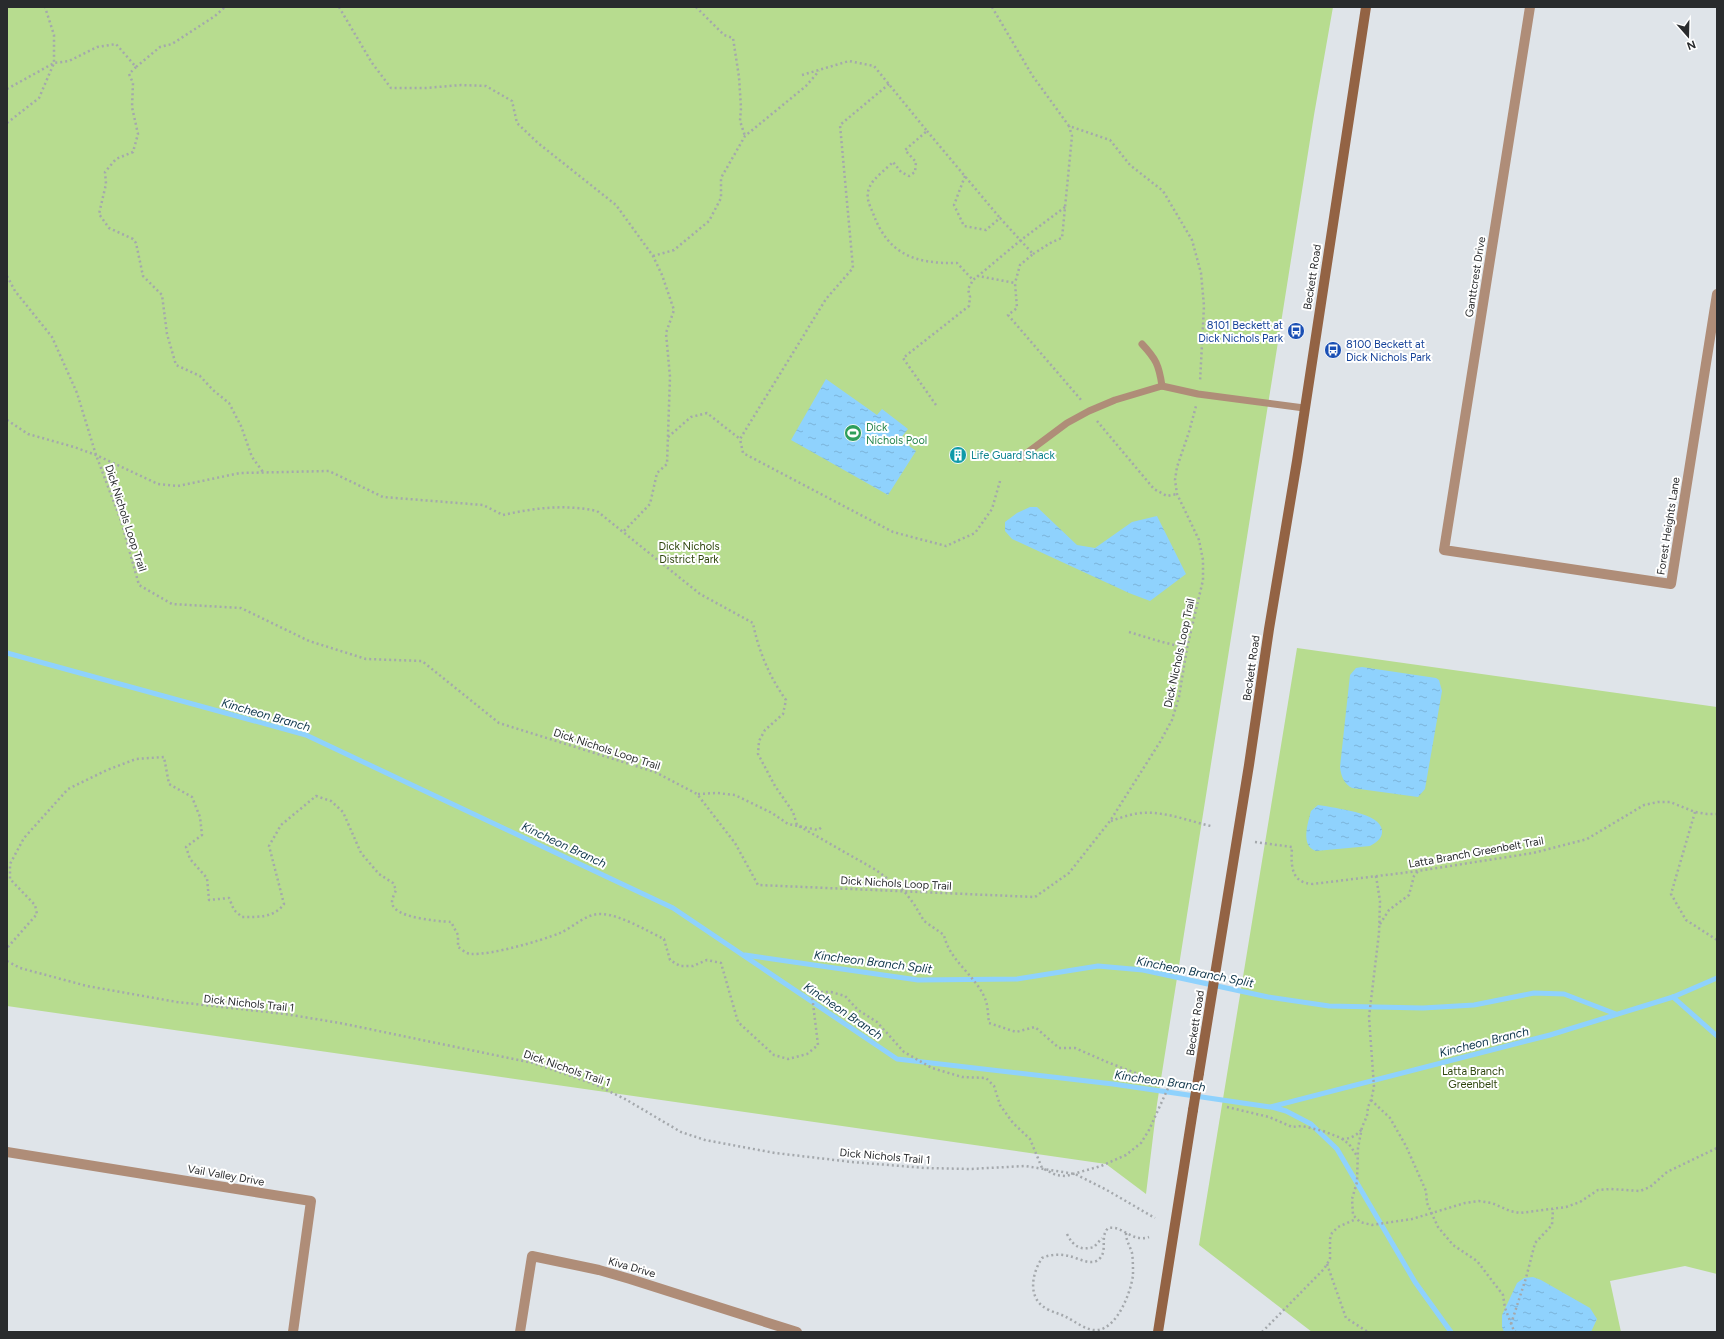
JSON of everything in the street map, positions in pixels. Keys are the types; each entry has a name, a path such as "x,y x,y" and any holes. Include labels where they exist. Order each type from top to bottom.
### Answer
{"street":[{"name":"Beckett Road","path":"1158,1332 1215,968 1250,764 1269,629 1366,7"},
{"name":"Ganttcrest Drive","path":"1444,550 1530,7"},
{"name":"Forest Heights Lane","path":"1444,550 1670,584 1717,294"},
{"name":"Vail Valley Drive","path":"7,1152 311,1201 293,1332"},
{"name":"Kiva Drive","path":"520,1332 532,1256 630,1278 797,1332"}],"lane":[{"path":"1142,344 1154,356 1157,362 1162,386"},
{"path":"1020,458 1067,423 1089,411 1115,400 1162,386 1206,395 1304,408"}],"path":[{"path":"7,123 39,98 54,63 54,34 46,7"},
{"path":"225,7 215,16 172,44 160,47 129,74 133,82 132,107 138,134 133,152 116,159 105,172 106,184 99,214 109,228 133,239 136,243 143,276 162,295 167,334 176,365 200,376 213,390 229,403 241,426 252,457 263,472"},
{"path":"339,7 372,63 391,88 426,88 461,85 486,86 512,102 517,123 538,143 616,205 653,256 662,275 674,310 666,333 670,377 667,464 657,473 650,504 624,531"},
{"path":"696,7 724,35 733,38 742,108 740,121 745,136"},
{"path":"992,7 1032,75 1069,126 1072,136 1062,238 1052,242 1033,254 1020,265 1015,283 1017,308 1008,315 1078,396 1154,489 1166,496 1177,494"},
{"path":"7,89 54,63 69,61 97,47 116,44 136,67"},
{"path":"802,75 849,61 874,66 1000,218 1033,254"},
{"path":"653,256 674,250 709,221 721,198 721,178 745,136 806,86 819,71"},
{"path":"740,439 826,299 853,268 840,125 889,84"},
{"path":"1069,126 1110,140 1130,165 1163,191 1192,240 1201,273 1204,306 1200,382"},
{"path":"927,131 905,150 916,162 914,172 909,176 901,172 893,162 870,186 867,198 877,224 891,244 909,258 936,264 957,263 972,280"},
{"path":"965,176 954,205 964,226 986,230 1000,218"},
{"path":"936,405 902,358 969,306 970,297 968,289 972,280 1021,240 1065,207"},
{"name":"Dick Nichols Loop Trail","path":"7,276 15,291 52,337 77,393 96,455 121,521 139,584 172,604 241,608 309,641 366,659 422,661 499,723 655,772 698,794 735,843 758,885 1035,896 1069,872 1110,821 1172,720 1179,697 1187,648 1203,580 1203,560 1198,540 1177,494 1175,480 1177,467 1190,432 1196,406"},
{"path":"978,276 1015,283"},
{"path":"668,437 691,417 707,413 740,439 743,453 893,532 946,546 975,533 992,509 1000,481"},
{"path":"7,420 28,434 96,455 158,484 178,486 240,473 329,471 383,497 483,505 503,515 529,509 579,507 597,511 624,531 700,594 753,623 755,636 774,684 786,700 783,714 765,730 759,741 758,754 775,786 793,812 797,825 876,870 904,891 924,921 944,935 946,947 972,979 986,1001 989,1023 1016,1032 1036,1027 1059,1048 1075,1048 1169,1086 1149,1130 1141,1143 1126,1155 1100,1166 1075,1174 1066,1176 1056,1175 1042,1168 1030,1139 1013,1123 1000,1105 994,1086 986,1078 962,1076 942,1072 904,1052 876,1022 858,1010 845,996 830,992 816,992 812,995 818,1044 807,1054 788,1059 774,1054 738,1022 721,963 707,960 693,966 680,966 670,960 664,939 617,918 602,914 590,915 561,933 510,948 487,953 469,954 458,947 458,936 451,922 430,921 399,912 393,907 392,901 396,890 393,883 379,874 361,853 342,812 331,801 316,796 281,826 269,846 284,904 281,908 267,916 242,917 234,910 229,898 209,900 207,878 190,859 186,848 202,835 200,817 192,798 169,784 164,756 136,759 107,770 68,789 24,838 10,864 10,880 35,905 37,914 7,948"},
{"path":"1128,632 1187,648"},
{"path":"698,794 717,793 735,795 772,813 788,824 818,830 823,826"},
{"name":"Latta Branch Greenbelt Trail","path":"1255,842 1292,847 1291,866 1297,878 1306,884 1418,871 1533,853 1587,839 1644,805 1658,802 1670,802 1694,812 1717,814"},
{"path":"1694,812 1671,894 1686,920 1717,940"},
{"path":"1110,821 1141,813 1154,813 1182,818 1211,826"},
{"path":"1379,926 1389,910 1409,895 1414,876 1418,871"},
{"path":"1376,876 1380,901 1379,926 1370,1018 1374,1087 1367,1116 1362,1127 1357,1156 1357,1182 1352,1200 1353,1215 1360,1222 1372,1225 1432,1214 1465,1203 1479,1201 1492,1203 1510,1211 1520,1213 1566,1207 1580,1202 1598,1190 1640,1190 1650,1187 1667,1172 1717,1148"},
{"name":"Dick Nichols Trail 1","path":"7,961 20,968 87,986 177,1002 285,1014 340,1023 533,1063 594,1084 626,1099 681,1132 705,1140 775,1153 925,1168 970,1169 1025,1166 1075,1174 1105,1189 1155,1218"},
{"path":"1371,1100 1390,1118 1406,1146 1426,1191 1427,1203 1441,1230 1453,1245 1477,1261 1497,1286 1503,1295 1505,1308 1514,1331 1516,1332"},
{"path":"1227,1107 1269,1117 1292,1127 1302,1126 1323,1131 1342,1139 1349,1144 1357,1156"},
{"path":"1342,1139 1348,1139 1354,1136 1362,1127"},
{"path":"1511,1324 1526,1278 1535,1243 1552,1225 1553,1209"},
{"path":"1262,1332 1327,1264 1330,1258 1330,1239 1332,1233 1338,1227 1357,1219"},
{"path":"1067,1234 1076,1247 1081,1249 1094,1247 1103,1237 1108,1228 1117,1227 1138,1238 1149,1237"},
{"path":"1103,1237 1102,1256 1098,1260 1092,1262 1069,1256 1057,1255 1042,1258 1036,1266 1032,1282 1034,1296 1048,1310 1061,1314 1085,1328 1096,1330 1104,1328 1112,1322 1128,1297 1132,1268 1132,1252 1126,1239 1126,1233"},
{"path":"1327,1264 1346,1318 1368,1332"}],"green space":[{"name":"Dick Nichols District Park","path":"7,7 1333,7 1314,115 1157,1104 1146,1194 1106,1164 7,1006"},
{"name":"Latta Branch Greenbelt","path":"1297,648 1717,707 1717,1274 1685,1266 1610,1281 1621,1332 1312,1332 1199,1245"}],"water":[{"path":"826,379 877,415 882,409 908,429 900,439 916,451 888,495 791,440"},
{"path":"1030,507 1037,507 1077,545 1095,548 1132,522 1157,516 1186,574 1150,601 1129,593 1012,539 1005,531 1005,522 1017,513"},
{"path":"1362,667 1436,678 1439,680 1442,691 1425,789 1418,797 1352,788 1342,777 1340,767 1350,675 1356,668"},
{"path":"1318,805 1367,816 1380,824 1382,833 1380,838 1370,846 1316,851 1308,844 1306,834 1311,811"},
{"path":"1533,1277 1590,1308 1597,1319 1591,1332 1504,1332 1502,1327 1502,1315 1517,1283 1524,1278"}],"waterway":[{"name":"Kincheon Branch","path":"7,653 306,735 673,908 897,1059 1113,1084 1270,1107 1550,1035 1673,997 1717,978"},
{"name":"Kincheon Branch Split","path":"745,955 918,980 1017,979 1098,966 1143,970 1268,997 1329,1006 1423,1008 1474,1005 1534,993 1564,994 1616,1014"},
{"path":"1673,997 1717,1036"},
{"path":"1272,1107 1286,1111 1311,1124 1337,1149 1415,1282 1451,1332"}],"place":[{"name":"8101 Beckett at Dick Nichols Park","path":"1296,331"},
{"name":"8100 Beckett at Dick Nichols Park","path":"1333,350"},
{"name":"Dick Nichols Pool","path":"853,433"},
{"name":"Life Guard Shack","path":"958,455"}]}
